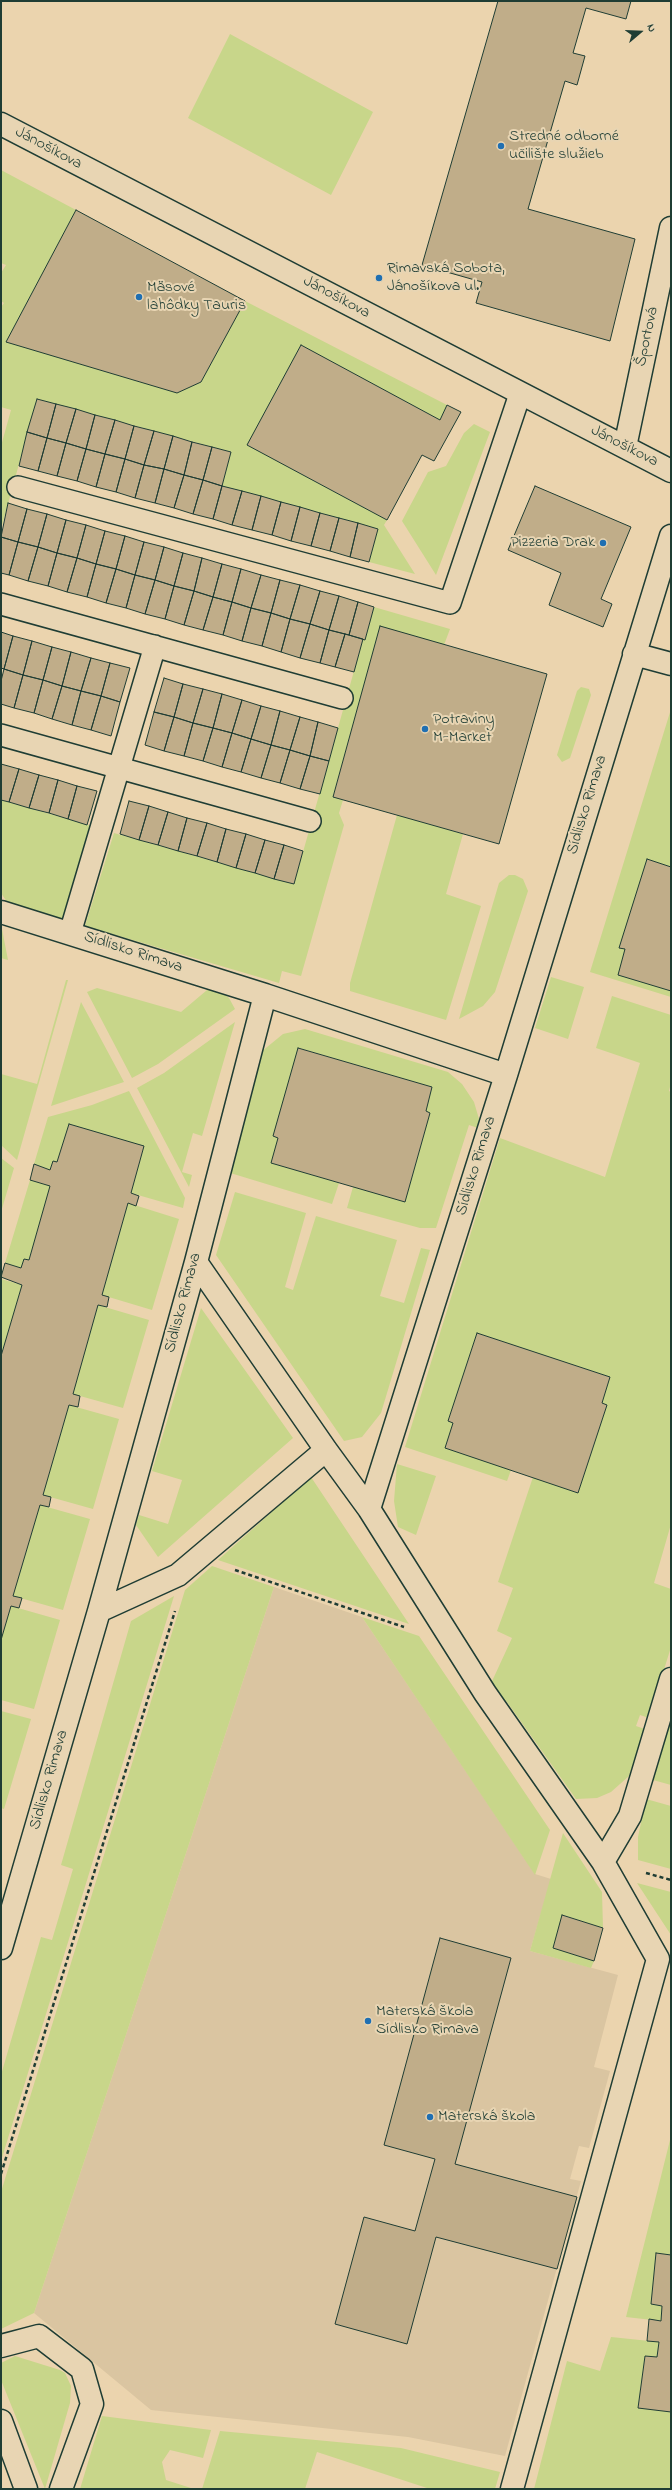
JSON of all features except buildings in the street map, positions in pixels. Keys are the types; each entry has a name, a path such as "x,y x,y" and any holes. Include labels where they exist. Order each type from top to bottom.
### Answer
{"street":[{"name":"Jánošíkova","path":"1,124 671,471"},
{"name":"Športová","path":"625,447 671,231"},
{"name":"Sídlisko Rimava","path":"369,1509 506,1074 671,536"},
{"path":"634,654 671,664"},
{"name":"Sídlisko Rimava","path":"1,912 265,995 506,1074"},
{"name":"Sídlisko Rimava","path":"1,1948 99,1611 196,1262 265,995"},
{"path":"196,1262 326,1450 369,1509 485,1693 603,1862 658,1959 512,2489"},
{"path":"99,1611 178,1575 326,1450"},
{"path":"603,1862 630,1816 671,1679"},
{"path":"1,2346 39,2336 82,2369 92,2404 61,2489"},
{"path":"1,2421 26,2489"}],"lane":[{"path":"18,487 450,603 520,394"},
{"path":"1,604 342,698"},
{"path":"70,933 155,646"},
{"path":"1,735 310,822"}],"path":[{"path":"1,2174 194,1561 454,1643"}],"shaded area":[{"name":"Materská škola Sídlisko Rimava","path":"274,1587 362,1617 535,1874 551,1879 530,1951 618,1975 594,2067 610,2071 589,2148 579,2146 570,2179 581,2181 505,2456 408,2437 151,2410 34,2313"}],"green space":[{"path":"230,34 373,112 331,195 188,118"},
{"path":"1,170 76,210 7,342 177,393 201,382 245,301 447,405 440,420 301,345 248,445 387,520 384,525 415,574 369,562 378,529 222,486 231,452 37,399 1,529 1,446 11,410 1,407 1,307 4,303 1,301 1,273 6,265 1,263"},
{"path":"474,424 490,432 436,575 402,521 428,472 446,466 464,433"},
{"path":"374,607 450,629 444,645 380,627 333,796 343,800 339,813 344,825 301,976 282,971 279,983 85,926 114,833 294,884 363,639 365,639"},
{"path":"581,687 589,689 591,695 570,758 562,762 557,755 577,691"},
{"path":"671,709 671,867 648,860 620,948 625,949 619,975 671,991 671,997 590,972"},
{"path":"1,800 92,826 63,919 7,902 1,893"},
{"path":"397,815 463,834 446,894 481,906 446,1020 350,991 350,983"},
{"path":"509,875 515,875 523,879 528,891 495,992 483,1006 459,1019 499,883"},
{"path":"1,924 8,960 1,958"},
{"path":"551,977 584,987 568,1039 535,1028"},
{"path":"66,980 68,980 17,1160 1,1145 1,1074 37,1084"},
{"path":"213,985 229,998 235,1009 158,1064 132,1078 87,992 97,988 181,1012"},
{"path":"612,996 671,1015 671,1083 669,1091 671,1092 671,1524 654,1583 671,1589 671,1647 649,1718 640,1715 636,1726 645,1729 629,1776 611,1792 597,1798 576,1799 507,1702 487,1692 512,1638 497,1631 513,1588 498,1582 533,1477 578,1493 607,1405 602,1403 610,1377 477,1333 448,1421 453,1423 445,1448 511,1470 507,1481 405,1447 500,1138 605,1177 640,1063 596,1048"},
{"path":"81,1002 124,1082 51,1106"},
{"path":"235,1022 202,1136 193,1133 182,1172 192,1175 189,1187 137,1088 164,1073"},
{"path":"305,1029 448,1072 462,1084 474,1102 479,1119 478,1128 469,1125 436,1228 420,1228 347,1208 353,1187 405,1202 430,1113 426,1111 432,1087 299,1048 273,1136 278,1138 271,1163 339,1183 332,1204 227,1172 261,1052 283,1034"},
{"path":"129,1091 185,1198 183,1208 131,1193 144,1147 69,1124 57,1162 53,1161 50,1170 34,1164 48,1117 92,1105"},
{"path":"1,1158 14,1168 1,1212"},
{"path":"30,1180 50,1186 29,1260 21,1268 5,1263"},
{"path":"235,1192 306,1213 285,1287 293,1290 316,1216 397,1240 380,1296 404,1303 421,1248 430,1250 381,1413 362,1437 344,1441 216,1255"},
{"path":"128,1203 179,1219 152,1310 102,1295"},
{"path":"1,1279 22,1285 1,1356"},
{"path":"98,1305 149,1320 123,1408 73,1394"},
{"path":"201,1308 293,1438 158,1557 136,1525 139,1515 168,1524 182,1480 152,1471"},
{"path":"69,1405 119,1419 93,1509 43,1495"},
{"path":"397,1464 436,1476 416,1535 398,1527 394,1501"},
{"path":"311,1477 409,1624 218,1560"},
{"path":"40,1505 90,1519 63,1610 13,1596"},
{"path":"212,1566 274,1587 34,2313 1,2329 1,2192 185,1590"},
{"path":"174,1596 1,2161 1,2075 41,1937 52,1940 73,1869 61,1865 131,1621"},
{"path":"11,1606 60,1620 34,1709 1,1700 1,1640"},
{"path":"362,1617 419,1636 550,1830 535,1875"},
{"path":"1,1711 31,1719 4,1809 1,1808"},
{"path":"671,1716 671,1785 653,1780"},
{"path":"646,1799 671,1806 671,1869 638,1860 638,1837"},
{"path":"563,1833 602,1892 603,1928 563,1915 553,1948 594,1961 591,1968 530,1951"},
{"path":"637,1883 671,1892 671,1935"},
{"path":"671,2136 671,2255 656,2253 651,2304 662,2306 661,2321 626,2317"},
{"path":"611,2337 659,2342 657,2357 645,2356 638,2408 671,2412 671,2489 534,2489 567,2361 600,2371"},
{"path":"15,2356 60,2370 65,2373 71,2386 70,2403 45,2489 1,2380 1,2363"},
{"path":"102,2416 211,2430 203,2458 170,2450 162,2462 166,2480 194,2489 80,2489"},
{"path":"220,2431 401,2448 500,2472 495,2489 430,2489 317,2452 305,2489 202,2489"}],"place":[{"name":"Stredné odborné učilište služieb","path":"501,146"},
{"name":"Rimavská Sobota, Jánošíkova ul.","path":"379,278"},
{"name":"Mäsové lahôdky Tauris","path":"139,297"},
{"name":"Pizzeria Drak","path":"603,543"},
{"name":"Potraviny M-Market","path":"425,729"},
{"name":"Materská škola Sídlisko Rimava","path":"368,2021"},
{"name":"Materská škola","path":"430,2117"}]}
